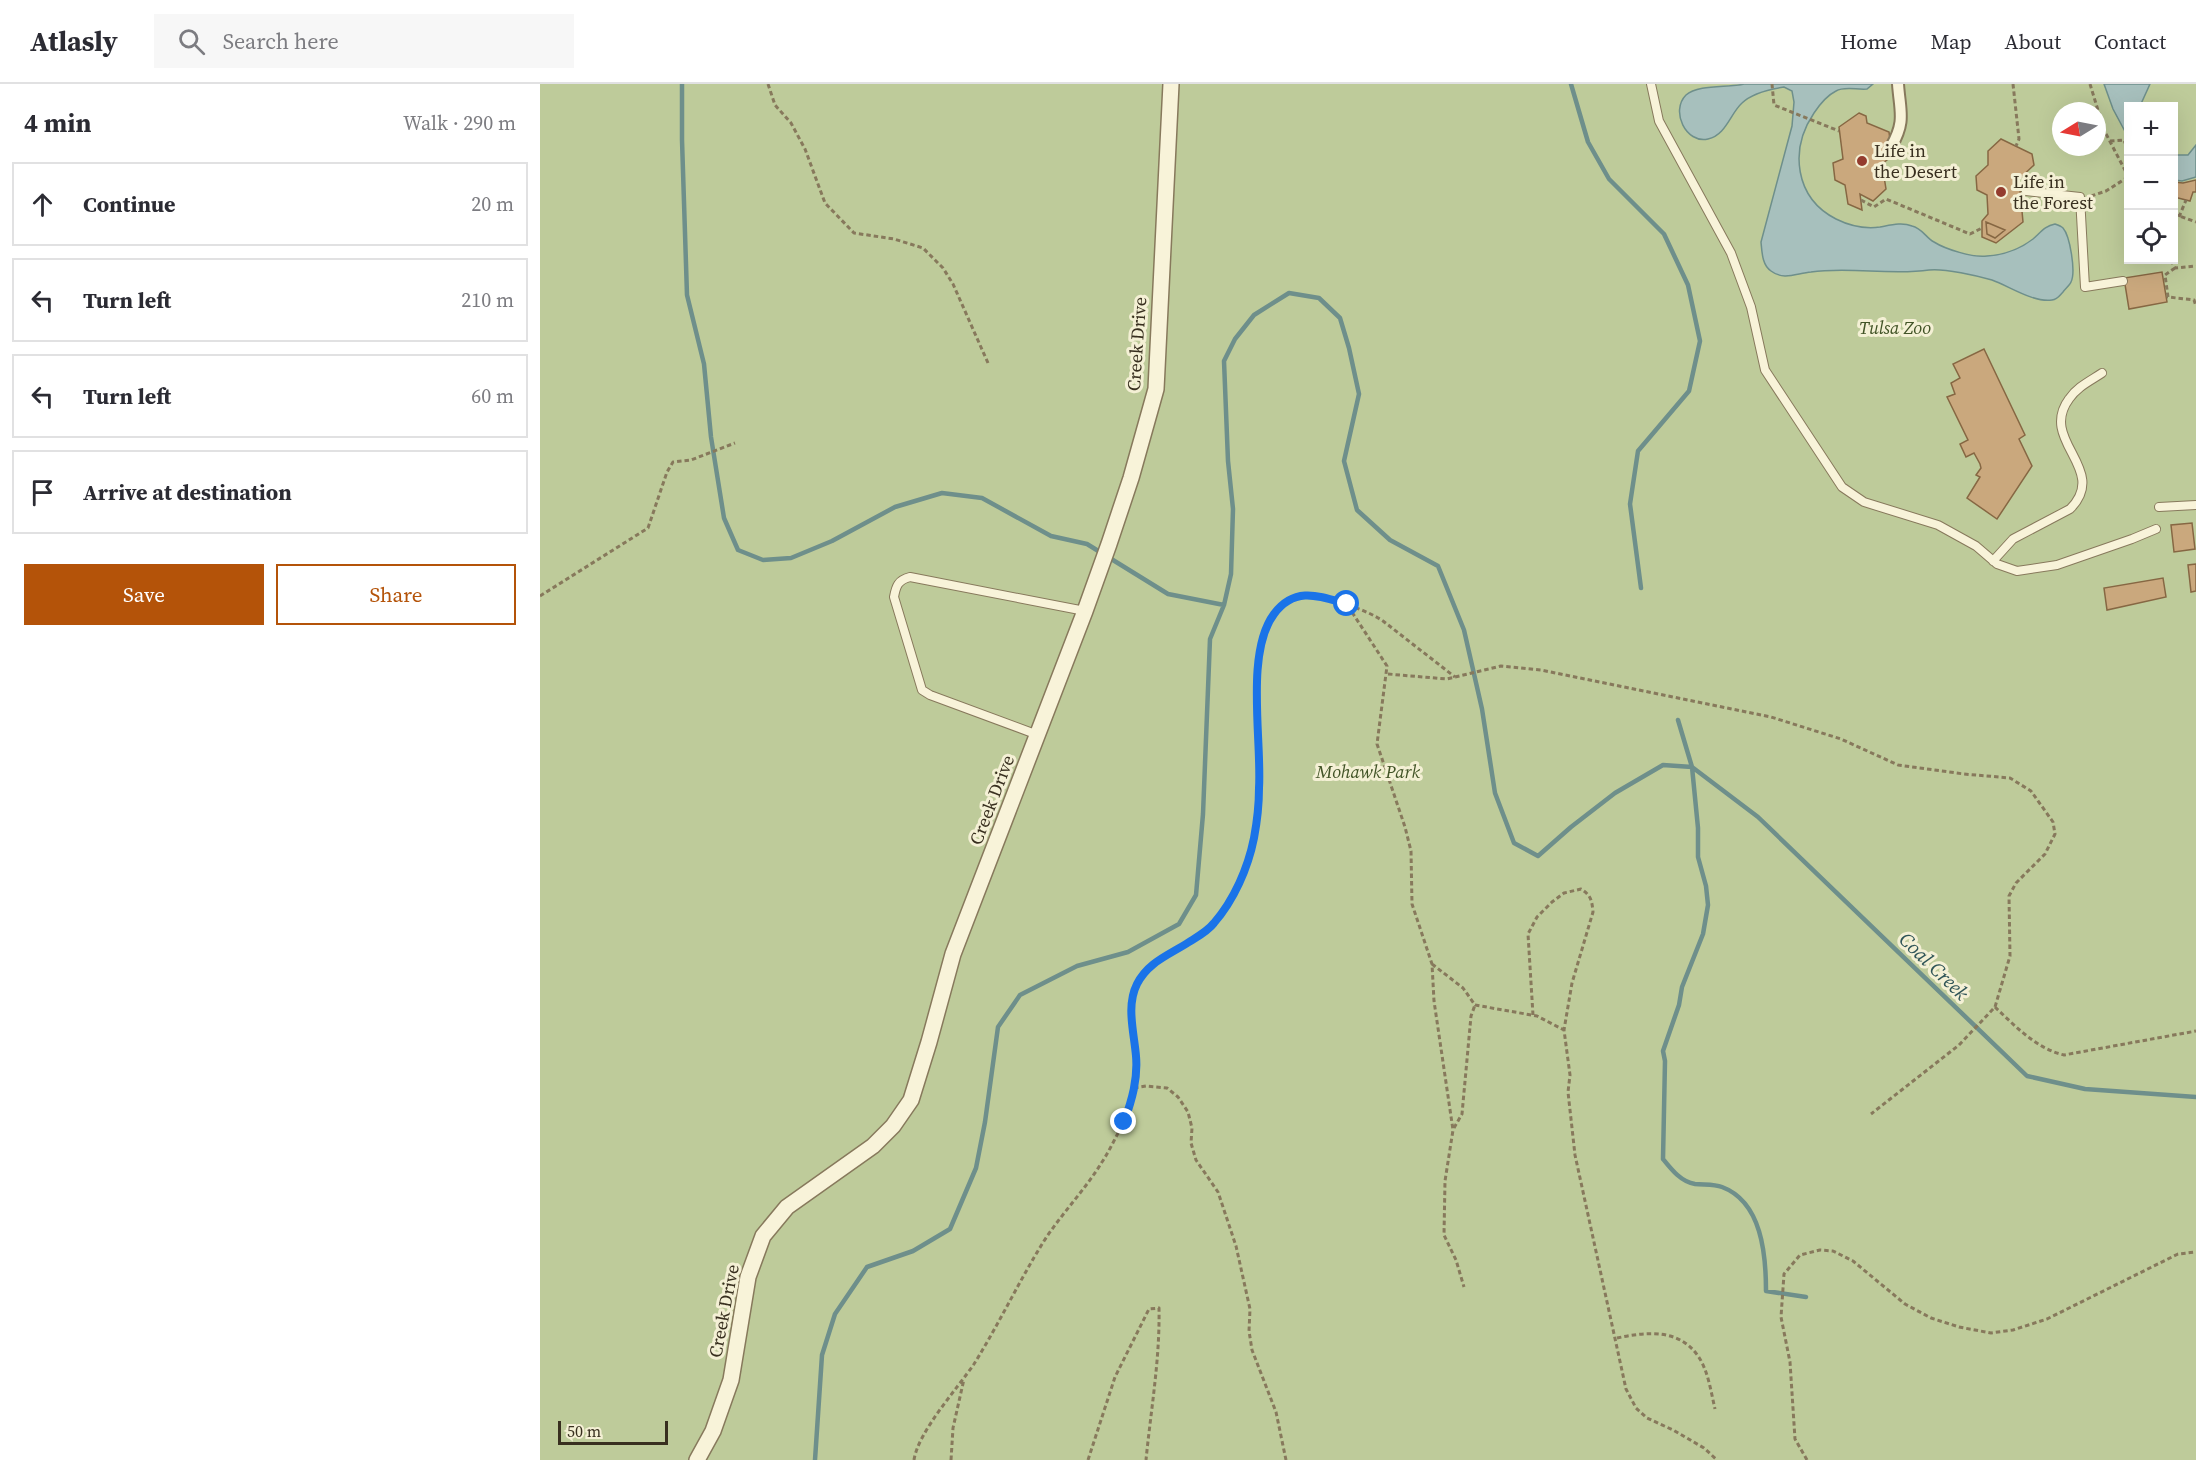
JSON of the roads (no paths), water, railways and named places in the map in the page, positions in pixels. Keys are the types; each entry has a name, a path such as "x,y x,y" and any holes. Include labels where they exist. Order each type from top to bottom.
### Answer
{"street":[{"name":"Creek Drive","path":"697,1460 712,1431 731,1380 748,1277 763,1236 787,1207 873,1146 893,1126 911,1100 953,954 1085,611 1131,478 1156,389 1171,84"},
{"path":"1891,147 1900,131 1898,84"}],"lane":[{"path":"1651,84 1659,121 1731,253 1751,307 1765,370 1842,487 1864,502 1938,525 1976,546 1993,561 2017,571 2056,565 2156,529"},
{"path":"2026,191 2080,197 2085,287 2122,281"},
{"path":"1993,561 2013,539 2070,509 2077,502 2084,483 2082,473 2065,443 2061,429 2062,414 2067,400 2077,389 2102,373"},
{"path":"2159,507 2196,506"},
{"path":"1038,735 922,690 894,597 896,587 902,579 910,577 1085,611"}],"water":[{"path":"1744,84 1873,84 1867,89 1843,89 1829,95 1814,113 1801,142 1800,172 1804,186 1822,210 1836,219 1852,225 1874,228 1908,225 1919,229 1931,240 1945,247 1981,256 2017,249 2055,224 2066,232 2070,246 2073,270 2070,283 2057,298 2045,300 2030,297 1992,280 1943,270 1900,272 1826,270 1791,276 1781,276 1771,271 1764,262 1761,242 1792,126 1794,102 1792,91 1784,87 1756,94 1738,108 1719,133 1708,139 1693,136 1687,131 1680,117 1681,102 1691,92 1698,89"},
{"path":"2104,84 2150,84 2142,102 2124,102 2124,130 2113,109"},
{"path":"2196,145 2196,177 2178,180 2178,155 2188,155"}],"waterway":[{"path":"682,84 687,295 704,364 711,437 724,518 738,550 763,560 791,558 832,541 895,507 942,493 982,498 1051,536 1087,544 1168,594 1224,605"},
{"path":"1571,84 1588,142 1609,179 1664,234 1688,285 1700,341 1689,391 1638,451 1630,504 1641,588"},
{"path":"815,1460 822,1355 835,1314 867,1267 913,1251 950,1229 976,1168 985,1122 998,1027 1020,995 1077,966 1128,952 1179,924 1196,895 1203,814 1210,639 1224,605 1231,574 1233,509 1228,461 1224,361 1235,339 1254,315 1289,293 1319,298 1340,318 1359,394 1344,461 1357,510 1390,540 1438,566 1464,630 1482,709 1495,793 1514,843 1538,856 1615,793 1663,765 1692,767"},
{"path":"1678,720 1692,767 1698,828 1698,857 1706,886 1708,905 1703,934 1682,987 1679,1005 1663,1051 1665,1061 1663,1159 1685,1181 1719,1186 1735,1194 1754,1217 1759,1231 1765,1262 1766,1291 1806,1297"},
{"name":"Coal Creek","path":"1692,767 1758,817 2027,1076 2085,1089 2196,1097"}],"place":[{"name":"Life in the Desert","path":"1862,161"},
{"name":"Life in the Forest","path":"2001,192"}],"park label":[{"name":"Tulsa Zoo","path":"1895,328"},
{"name":"Mohawk Park","path":"1368,772"}]}
